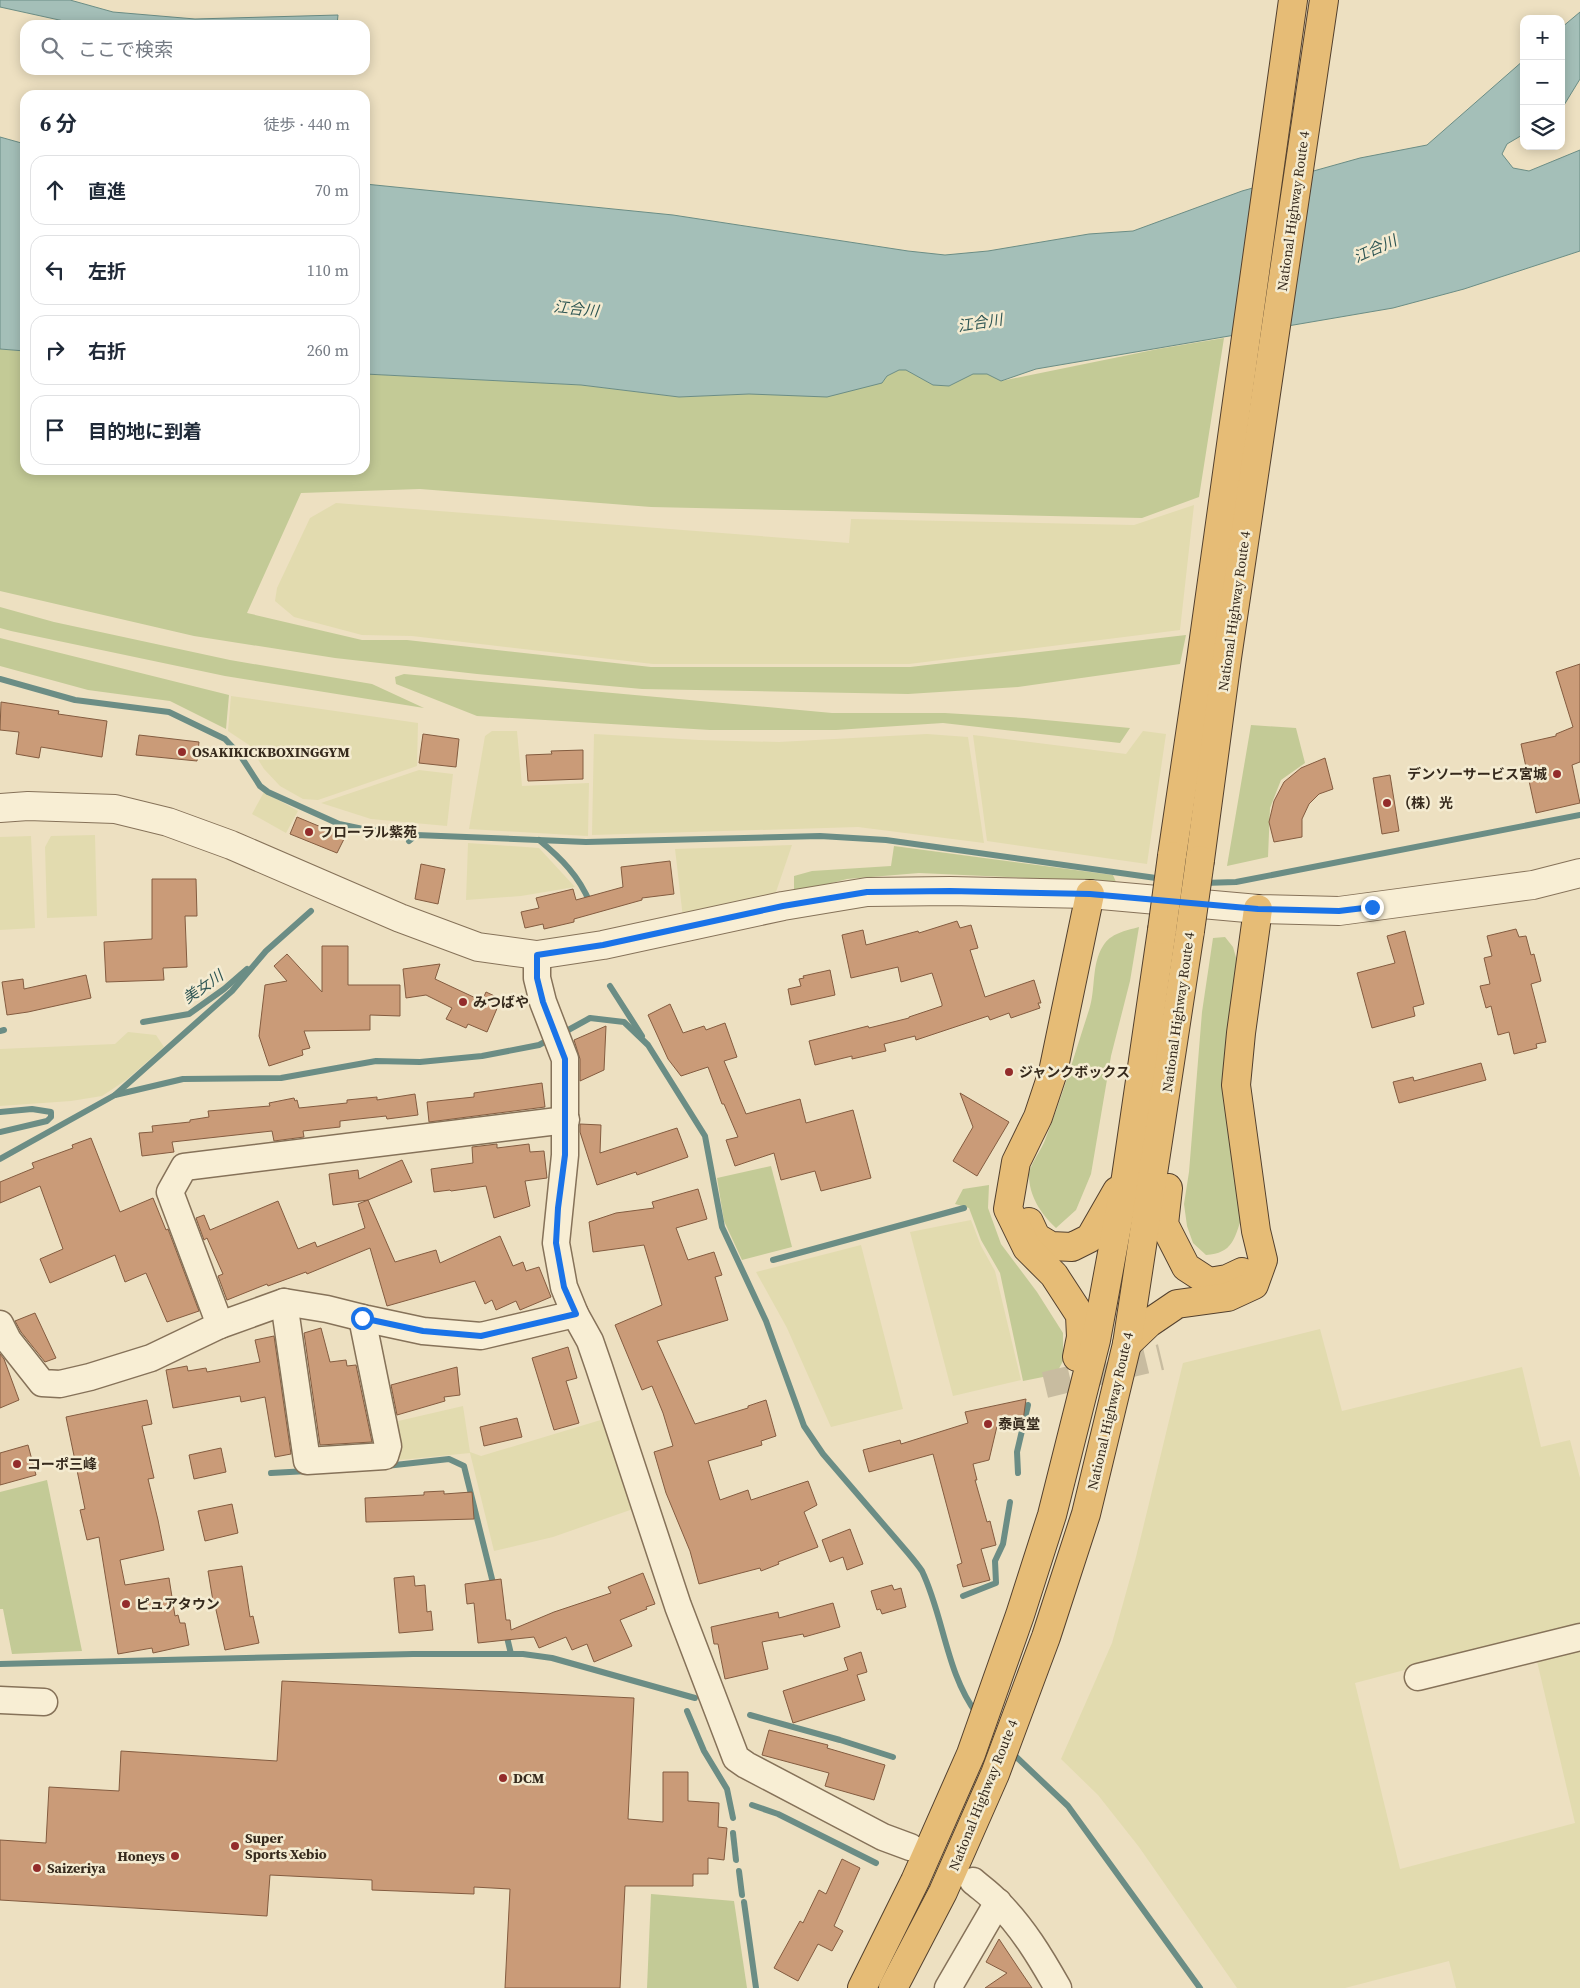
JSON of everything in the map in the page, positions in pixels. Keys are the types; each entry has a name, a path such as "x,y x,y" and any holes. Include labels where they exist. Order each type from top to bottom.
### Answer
{"highway":[{"name":"National Highway Route 4","path":"893,1988 943,1892 995,1774 1046,1637 1086,1514 1127,1344 1200,860 1214,659 1293,0"},
{"name":"National Highway Route 4","path":"862,1988 914,1881 971,1754 1020,1615 1052,1515 1096,1340 1126,1177 1172,856 1214,659 1324,0"},
{"path":"1052,1515 1053,1463 1081,1337 1080,1315 1054,1275 1028,1248 1008,1209 1016,1162 1038,1117 1054,1072 1090,894"},
{"path":"1127,1344 1149,1323 1177,1304 1228,1297 1254,1284 1263,1260 1256,1231 1236,1084 1258,909"},
{"path":"1171,1062 1176,1112 1164,1224 1186,1266 1209,1282 1228,1279 1245,1271 1256,1231"},
{"path":"1016,1162 1021,1202 1036,1238 1052,1246 1072,1247 1090,1238 1126,1177"}],"street":[{"path":"0,808 28,806 115,809 168,822 231,845 400,918 478,947 537,955 603,945 783,906 867,892 950,891 1090,894 1258,909 1339,911 1533,885 1580,873"},
{"path":"537,955 537,978 552,1026 565,1059 565,1155 558,1208 556,1243 564,1287 590,1341 600,1367 678,1606 736,1758 883,1837 910,1847"},
{"path":"220,1325 170,1192 184,1167 566,1120"},
{"path":"0,1324 8,1340 42,1383 60,1384 90,1377 151,1358 220,1325 284,1302 328,1309 423,1331 481,1336 576,1314"},
{"path":"284,1302 307,1461 385,1456 388,1446 362,1318"},
{"path":"1418,1677 1580,1637"},
{"path":"0,1700 44,1702"},
{"path":"973,1881 998,1902 1040,1957 1058,1988"},
{"path":"948,1988 998,1902"}],"shaded area":[{"path":"336,503 849,543 851,519 1134,525 1194,505 1180,630 909,664 653,664 412,636 362,635 294,617 275,601 277,588 310,518"},
{"path":"231,696 418,723 417,766 318,800 303,799 280,786 264,769 249,745 228,731"},
{"path":"492,731 517,731 522,786 589,783 588,836 469,829 485,736"},
{"path":"1143,731 1166,734 1147,864 987,841 973,735 1126,754"},
{"path":"594,734 779,742 927,734 968,737 984,843 858,827 592,835"},
{"path":"419,770 453,774 447,826 371,819 321,803"},
{"path":"264,792 298,811 286,833 252,814"},
{"path":"95,835 97,916 47,918 45,847 51,836"},
{"path":"31,836 35,928 0,930 0,837"},
{"path":"468,843 539,848 575,887 521,896 466,900"},
{"path":"792,845 775,895 683,918 675,849"},
{"path":"128,1032 156,1035 164,1047 126,1080 102,1096 71,1101 0,1106 0,1049 115,1044"},
{"path":"971,1220 981,1246 995,1271 1021,1380 953,1396 910,1232"},
{"path":"861,1245 903,1409 831,1427 787,1328 756,1272"},
{"path":"1320,1329 1342,1411 1522,1367 1541,1447 1570,1440 1580,1478 1580,1624 1355,1683 1400,1869 1575,1823 1536,1657 1580,1646 1580,1988 1456,1988 1449,1961 1345,1988 1237,1988 1139,1847 1098,1795 1061,1759 1112,1643 1136,1557 1183,1363"},
{"path":"463,1406 470,1452 481,1456 604,1419 633,1509 553,1537 494,1551 470,1453 400,1460 394,1422"}],"green space":[{"path":"1224,338 1199,497 1142,518 651,507 420,489 301,493 247,613 362,640 407,640 651,667 910,667 1186,635 1180,664 1018,687 908,694 642,689 477,674 335,658 194,636 0,591 0,349 20,351 20,475 370,475 370,374 581,385 679,397 749,394 887,376 899,370 906,370 933,385 949,386 973,374 987,374 1001,381 1158,349"},
{"path":"0,607 54,622 230,660 372,684 424,708 225,676 11,631 0,628"},
{"path":"0,638 229,695 226,729 170,701 88,690 0,666"},
{"path":"404,674 832,713 945,713 1130,728 1120,743 943,723 836,730 710,730 477,716 396,684 395,677"},
{"path":"1251,725 1296,728 1305,763 1281,780 1270,808 1268,857 1227,866"},
{"path":"894,846 1113,875 1116,882 919,873 847,879 794,893 794,876 812,871 891,866"},
{"path":"1139,927 1130,981 1111,1056 1091,1174 1076,1210 1056,1228 1045,1217 1037,1204 1031,1190 1030,1171 1045,1140 1073,1059 1091,1002 1099,953 1106,942 1114,935"},
{"path":"1225,937 1233,947 1237,961 1242,1217 1231,1244 1222,1251 1206,1255 1193,1243 1187,1226 1184,1204 1189,1172 1202,1012 1213,938"},
{"path":"771,1166 792,1247 742,1260 724,1221 717,1178"},
{"path":"989,1185 988,1208 1001,1244 1037,1292 1063,1333 1063,1361 1054,1378 1043,1377 1023,1381 1000,1273 981,1240 969,1208 955,1204 963,1189"},
{"path":"47,1480 82,1651 12,1654 3,1609 0,1609 0,1492"},
{"path":"651,1894 734,1901 747,1988 647,1988"}],"water":[{"path":"0,0 70,0 113,12 195,19 338,15 338,20 59,20 0,7"},
{"path":"1580,12 1580,79 1565,103 1565,60 1565,25"},
{"name":"江合川","path":"1520,64 1520,136 1507,144 1502,154 1513,168 1529,171 1580,150 1580,251 1464,289 1393,308 1036,369 1001,381 987,374 973,374 949,386 933,385 906,370 899,370 887,376 882,383 827,397 749,394 679,397 581,385 370,374 370,185 673,215 945,255 988,251 1089,234 1133,231 1242,191 1360,158 1427,145"},
{"path":"0,137 20,143 20,351 0,349"}],"building":[{"path":"1580,664 1580,762 1572,765 1580,803 1536,813 1521,744 1556,736 1556,734 1573,727 1556,672"},
{"path":"1,702 59,711 58,714 107,721 102,757 41,747 39,758 16,754 19,732 0,730"},
{"path":"423,734 459,739 456,767 419,763"},
{"path":"139,735 199,742 197,761 136,755"},
{"path":"583,750 583,779 528,781 526,755 552,754 551,751"},
{"path":"1325,758 1333,789 1319,794 1309,804 1302,819 1302,837 1274,842 1269,822 1274,801 1284,782 1301,768"},
{"path":"1390,775 1399,831 1382,834 1373,778"},
{"name":"フローラル紫苑","path":"297,817 345,837 337,853 290,834"},
{"path":"670,861 674,894 642,898 642,900 574,919 574,922 544,929 543,924 525,928 521,912 539,908 536,898 573,889 576,900 623,887 621,867"},
{"path":"421,864 445,869 438,904 415,899"},
{"path":"152,879 196,879 197,916 185,916 187,967 163,968 164,980 106,982 104,942 152,939"},
{"path":"957,921 960,928 971,925 978,948 970,950 985,997 1034,980 1041,1003 1038,1003 1040,1008 1011,1018 1009,1013 990,1020 988,1016 916,1040 915,1036 884,1044 886,1051 852,1059 852,1056 815,1065 809,1041 909,1018 942,1006 932,973 901,982 898,967 851,978 842,935 863,930 866,945 918,931 919,933"},
{"path":"1516,929 1519,937 1526,936 1531,955 1534,954 1541,981 1531,984 1546,1042 1536,1044 1537,1048 1514,1054 1509,1032 1498,1035 1491,1006 1486,1008 1480,986 1490,984 1484,958 1492,956 1487,936"},
{"path":"1405,931 1424,1004 1413,1007 1415,1016 1372,1028 1357,973 1395,963 1387,936"},
{"path":"322,946 348,946 348,985 400,985 400,1016 370,1015 370,1030 304,1031 310,1048 302,1050 303,1055 269,1066 259,1036 265,985 287,981 274,966 287,954 322,992"},
{"path":"440,964 435,979 482,1001 486,992 501,999 487,1032 468,1024 466,1028 446,1019 452,1008 426,995 406,998 403,969"},
{"path":"830,970 835,995 791,1005 788,989 801,986 799,979 804,978 803,976"},
{"path":"86,975 91,998 7,1015 2,982 23,979 24,989"},
{"path":"670,1004 683,1033 704,1026 706,1030 725,1023 737,1057 724,1061 746,1114 800,1099 806,1123 853,1110 871,1178 821,1191 815,1171 781,1180 774,1153 735,1166 726,1140 738,1137 724,1104 722,1104 708,1067 681,1076 668,1059 648,1015"},
{"path":"606,1026 604,1070 580,1081 580,1059 574,1040"},
{"path":"1481,1063 1486,1080 1399,1103 1393,1082 1413,1077 1414,1081"},
{"path":"542,1083 545,1107 429,1122 427,1102 474,1097 474,1093"},
{"path":"960,1093 1009,1122 977,1176 953,1161 973,1127"},
{"path":"415,1094 418,1115 387,1119 386,1116 340,1121 340,1127 303,1131 304,1137 274,1141 272,1131 172,1142 174,1152 142,1156 139,1133 153,1132 152,1126 190,1122 190,1120 209,1117 208,1111 270,1106 269,1103 294,1098 295,1101 297,1100 299,1108 347,1103 347,1100 377,1097 377,1100"},
{"path":"580,1124 601,1125 600,1153 677,1128 688,1157 637,1175 636,1172 597,1185 580,1132"},
{"path":"91,1138 120,1212 153,1198 166,1230 168,1229 199,1311 167,1322 146,1273 125,1282 115,1255 50,1283 40,1259 63,1249 40,1186 0,1203 0,1182 34,1168 32,1163 73,1148 72,1145"},
{"path":"497,1144 497,1148 529,1144 530,1152 544,1151 547,1178 525,1181 530,1206 494,1218 486,1186 434,1192 431,1169 473,1163 472,1147"},
{"path":"402,1160 412,1182 368,1200 333,1205 329,1174 358,1170 359,1179"},
{"path":"698,1189 707,1219 676,1228 688,1260 714,1252 722,1275 715,1277 728,1320 657,1341 695,1424 748,1408 748,1406 766,1400 776,1436 761,1441 762,1445 708,1461 720,1500 748,1490 751,1500 808,1481 817,1505 804,1512 818,1547 778,1562 779,1564 761,1571 760,1568 699,1584 690,1551 666,1493 654,1452 673,1446 663,1413 652,1386 642,1390 615,1325 662,1305 644,1245 593,1252 589,1222 616,1213 654,1208 652,1202"},
{"path":"368,1200 395,1262 436,1250 440,1263 500,1236 513,1266 523,1262 526,1271 539,1267 551,1297 520,1310 516,1301 496,1310 492,1300 485,1304 475,1281 387,1306 370,1248 307,1274 306,1272 268,1286 267,1284 227,1300 218,1276 223,1274 207,1238 204,1240 196,1218 204,1215 210,1230 278,1201 298,1249 315,1242 317,1247 365,1228 358,1204"},
{"path":"35,1313 56,1358 45,1362 21,1332 15,1321"},
{"path":"321,1328 330,1362 346,1360 347,1366 356,1365 372,1442 320,1445 304,1333"},
{"path":"274,1336 291,1454 275,1457 265,1397 241,1402 240,1396 173,1408 166,1370 187,1366 188,1371 206,1368 207,1372 260,1362 255,1340"},
{"path":"568,1347 577,1378 566,1381 579,1423 554,1430 532,1358"},
{"path":"0,1354 4,1359 19,1400 0,1408"},
{"path":"457,1367 460,1395 444,1397 445,1401 397,1415 391,1385"},
{"path":"1026,1399 1023,1421 998,1422 989,1460 973,1464 977,1480 975,1480 987,1522 990,1521 996,1545 981,1549 990,1580 963,1587 957,1565 962,1563 933,1454 869,1472 863,1450 900,1440 901,1444 968,1423 965,1412"},
{"path":"147,1400 152,1424 142,1426 154,1478 148,1479 164,1550 120,1560 125,1585 169,1578 175,1616 178,1615 180,1623 185,1623 189,1645 153,1653 152,1648 118,1654 99,1537 87,1540 80,1510 85,1509 66,1417"},
{"path":"517,1418 522,1437 484,1446 480,1427"},
{"name":"コーポ三峰","path":"28,1445 36,1475 0,1485 0,1453"},
{"path":"221,1448 226,1472 194,1479 189,1455"},
{"path":"444,1491 444,1494 472,1492 474,1519 366,1522 365,1498 424,1495 424,1492"},
{"path":"232,1504 238,1533 205,1541 198,1511"},
{"path":"850,1529 863,1564 847,1570 843,1557 830,1562 822,1540"},
{"path":"242,1566 250,1617 253,1616 259,1643 225,1650 208,1571"},
{"path":"643,1573 655,1604 620,1620 632,1646 594,1662 587,1644 572,1650 566,1637 539,1648 534,1637 478,1643 474,1603 467,1604 465,1584 501,1579 506,1620 510,1620 511,1630 554,1612 611,1593 608,1587"},
{"path":"414,1576 415,1586 425,1585 427,1612 431,1611 433,1630 399,1633 394,1578"},
{"path":"892,1585 894,1590 901,1588 906,1607 882,1614 880,1609 877,1610 871,1591"},
{"path":"833,1603 840,1627 804,1637 803,1634 762,1642 768,1669 725,1679 718,1644 714,1644 711,1627 778,1612 779,1618"},
{"path":"861,1652 867,1672 857,1675 865,1700 793,1723 783,1691 848,1670 844,1658"},
{"path":"282,1681 634,1698 628,1819 663,1822 663,1772 688,1772 688,1801 719,1803 718,1827 727,1828 724,1860 708,1858 708,1874 693,1874 693,1886 625,1886 620,1988 505,1988 510,1889 474,1887 474,1894 372,1890 372,1880 270,1875 267,1916 0,1900 0,1840 46,1843 49,1787 119,1791 121,1751 277,1761"},
{"path":"769,1730 828,1745 827,1748 885,1765 874,1800 825,1786 829,1773 762,1755"},
{"path":"842,1859 860,1868 834,1926 843,1931 832,1951 818,1944 798,1981 774,1968 800,1921 803,1923 819,1890 826,1894"},
{"path":"999,1939 1032,1988 985,1988 1007,1973 986,1962"}],"waterway":[{"path":"0,679 75,700 169,712 225,739 240,755 260,786 268,792 339,824 363,829 416,835"},
{"path":"1203,883 1236,882 1580,815"},
{"path":"409,841 416,835 586,842 820,836 886,840 1163,879"},
{"path":"539,840 569,868 586,893 590,903"},
{"path":"0,1159 115,1095 232,991 266,951 311,911"},
{"name":"美女川","path":"143,1022 189,1014 224,989 247,969"},
{"path":"610,986 642,1036"},
{"path":"561,1034 590,1018 624,1022 648,1045 705,1136 722,1227 766,1321 804,1426 823,1454 922,1571 936,1607 958,1681 977,1714"},
{"name":"美女川","path":"0,1031 4,1030"},
{"path":"115,1095 183,1079 281,1078 376,1061 420,1062 482,1056 539,1045 552,1038"},
{"path":"0,1112 32,1109 51,1112 51,1117 47,1121 0,1132"},
{"path":"773,1260 964,1208"},
{"path":"1018,1473 1017,1452 1028,1405"},
{"path":"386,1466 449,1459 464,1466 494,1587"},
{"path":"271,1473 308,1471"},
{"path":"963,1596 996,1583 995,1561 1003,1544 1010,1502"},
{"path":"506,1633 511,1654"},
{"path":"0,1664 413,1654 523,1654 552,1658 695,1698"},
{"path":"687,1711 704,1751 727,1789 733,1818"},
{"path":"750,1715 893,1757"},
{"path":"1010,1751 1068,1806 1200,1988"},
{"path":"752,1805 778,1814 876,1863"},
{"path":"733,1833 736,1860"},
{"path":"739,1871 742,1895"},
{"path":"744,1902 756,1988"}],"tunnel":[{"path":"1045,1385 1161,1357"}],"place":[{"name":"OSAKIKICKBOXINGGYM","path":"182,752"},
{"name":"デンソーサービス宮城","path":"1557,774"},
{"name":"（株）光","path":"1387,803"},
{"name":"フローラル紫苑","path":"309,832"},
{"name":"みつばや","path":"463,1002"},
{"name":"ジャンクボックス","path":"1009,1072"},
{"name":"泰眞堂","path":"988,1424"},
{"name":"コーポ三峰","path":"17,1464"},
{"name":"ピュアタウン","path":"126,1604"},
{"name":"DCM","path":"503,1778"},
{"name":"Super Sports Xebio","path":"235,1846"},
{"name":"Honeys","path":"175,1856"},
{"name":"Saizeriya","path":"37,1868"}],"route":[{"path":"362,1318 423,1331 481,1336 576,1314 564,1287 556,1243 558,1208 565,1155 565,1059 543,1002 537,978 537,955 603,945 783,906 867,892 950,891 1090,894 1258,909 1339,911 1372,907"}]}
